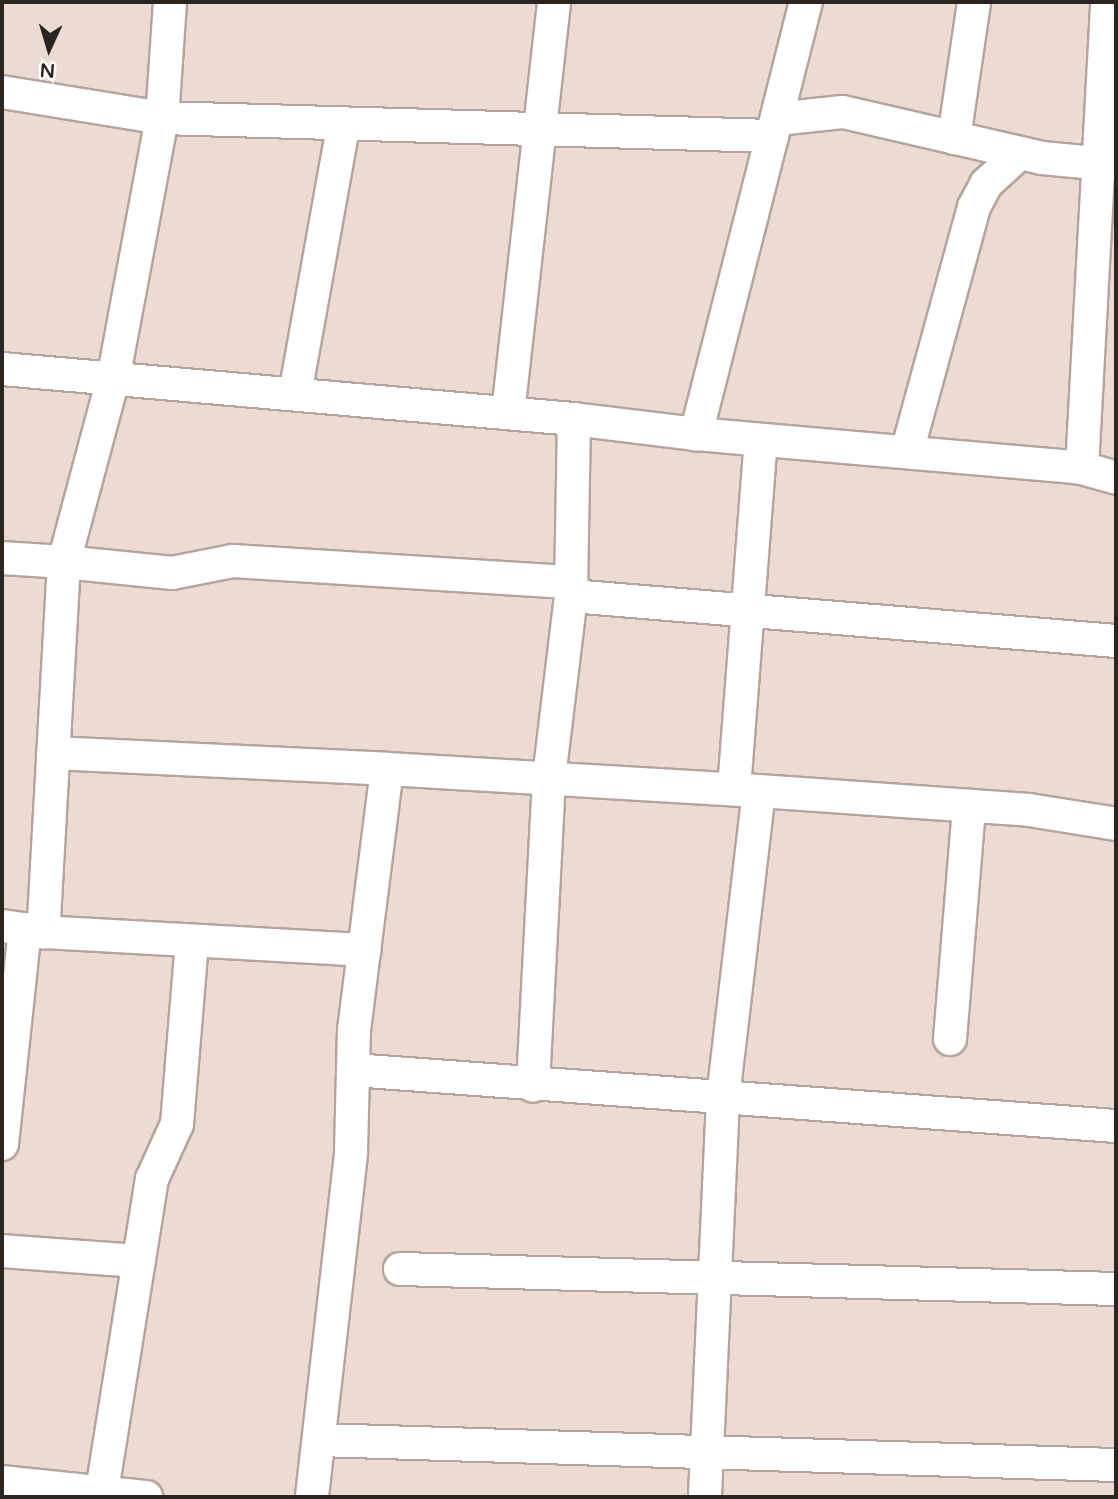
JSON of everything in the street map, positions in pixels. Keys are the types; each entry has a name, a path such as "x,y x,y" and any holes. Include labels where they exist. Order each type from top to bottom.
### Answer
{"street":[{"path":"2,1144 23,929 53,753 64,562 113,379 162,118 170,2"},
{"path":"508,413 554,2"},
{"path":"696,434 806,2"},
{"path":"954,138 974,2"},
{"path":"1082,468 1108,164 1107,2"},
{"path":"2,92 162,118 538,129 775,128 843,111 1019,154 1108,164"},
{"path":"295,394 344,123"},
{"path":"907,452 974,207 986,184 1019,154"},
{"path":"2,369 574,419 696,434 1082,468 1116,478"},
{"path":"533,1086 549,779 571,589 574,419"},
{"path":"705,1497 723,1099 747,790 748,608 761,440"},
{"path":"2,558 172,573 233,561 571,589 748,608 1116,641"},
{"path":"53,753 747,790 969,806 1116,824"},
{"path":"312,1497 351,1154 353,1070 364,950 387,769"},
{"path":"950,1039 969,806"},
{"path":"23,929 192,942 364,950"},
{"path":"101,1494 152,1179 177,1124 192,942"},
{"path":"353,1070 533,1086 1116,1126"},
{"path":"2,1251 139,1261"},
{"path":"400,1269 1116,1289"},
{"path":"319,1440 706,1449 1116,1465"},
{"path":"2,1482 146,1497"}]}
